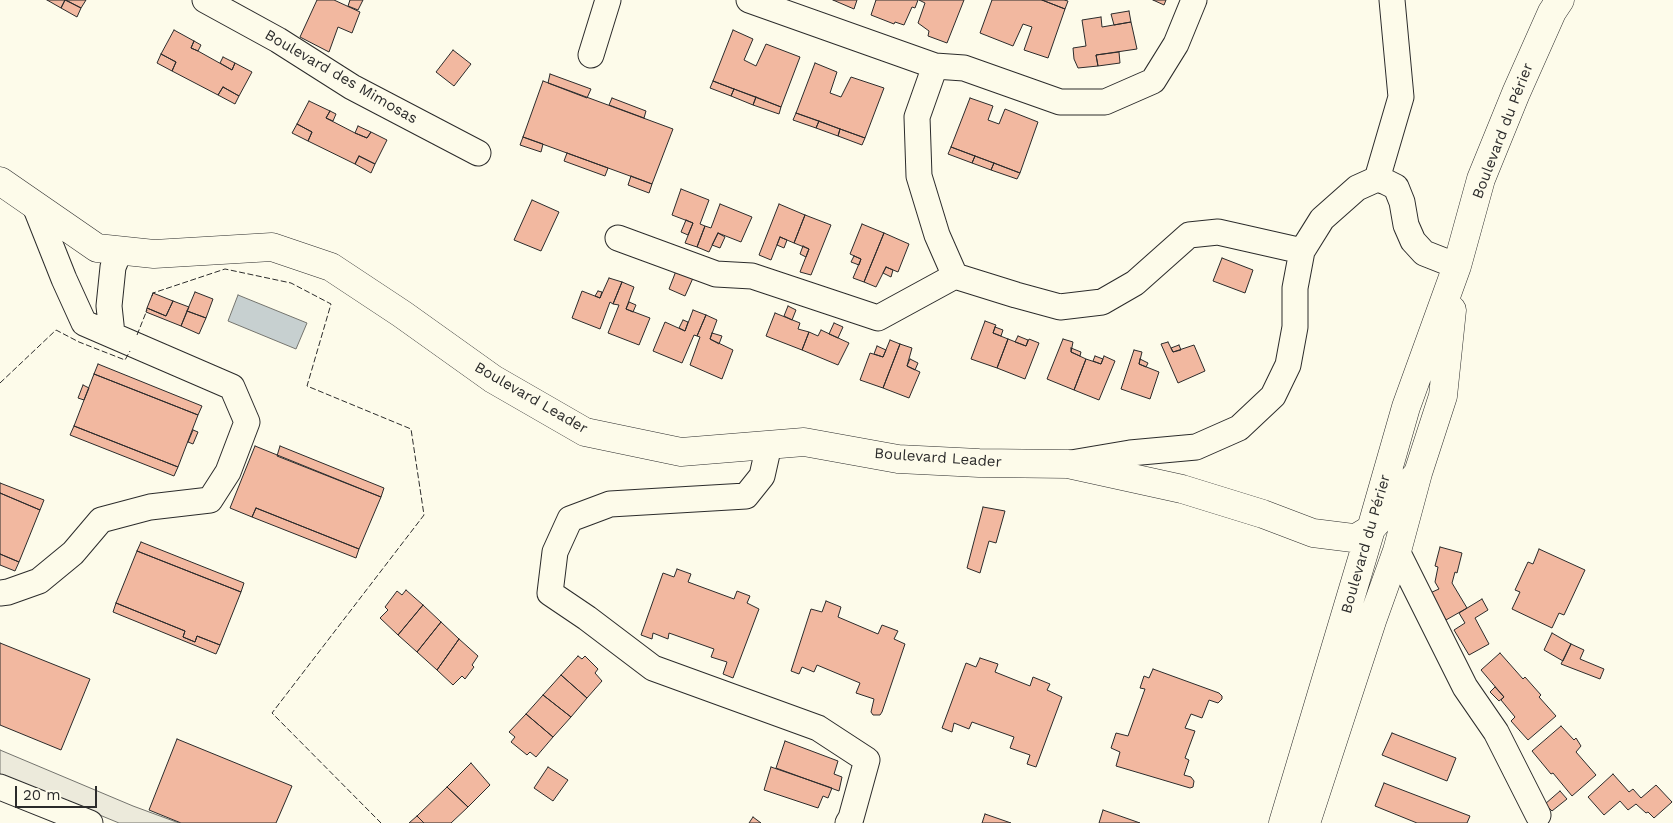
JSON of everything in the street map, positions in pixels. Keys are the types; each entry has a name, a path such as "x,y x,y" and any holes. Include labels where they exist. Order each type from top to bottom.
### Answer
{"street":[{"name":"Boulevard des Mimosas","path":"205,0 278,40 352,86 478,153"},
{"path":"591,55 608,0"},
{"path":"749,0 935,66 964,68 1060,102 1105,102 1152,81 1176,44 1194,0"},
{"path":"1068,464 1130,453 1196,447 1239,428 1273,396 1288,366 1295,327 1295,288 1302,251 1322,219 1357,188 1377,179 1401,97 1392,0"},
{"name":"Boulevard du Périer","path":"1283,823 1406,407 1457,266 1481,179 1516,93 1552,12 1560,0"},
{"path":"935,66 917,117 918,176 938,235 955,276"},
{"path":"1377,179 1396,188 1402,202 1406,225 1413,241 1424,253 1457,266"},
{"name":"Boulevard Leader","path":"0,181 97,248 154,254 272,247 331,267 402,314 493,379 585,432 681,452 804,442 898,459 980,463 1068,464 1182,489 1235,505 1313,533"},
{"path":"0,593 39,581 73,552 101,520 150,507 210,500 228,472 247,422 232,387 84,323 35,206"},
{"path":"618,238 716,274 752,276 878,318 955,276 1060,307 1102,302 1135,283 1188,235 1218,232 1302,251"},
{"path":"112,334 109,306 114,266 120,250"},
{"name":"Boulevard du Périer","path":"1306,823 1373,618 1397,551 1418,474 1443,396 1457,266"},
{"path":"769,445 762,476 746,496 610,504 570,519 555,552 550,593 587,618 653,668 818,728 867,760 848,823"},
{"path":"1313,533 1356,538 1371,529 1418,474"},
{"path":"1313,533 1344,558 1357,576"},
{"path":"1397,551 1465,687 1496,732 1538,815"},
{"path":"0,787 90,823"}],"shaded area":[{"path":"238,295 307,323 296,349 228,321"},
{"path":"0,750 133,806 179,823 119,823 0,774"}],"building":[{"path":"47,0 65,0 61,8"},
{"path":"65,0 81,8 77,17 61,8"},
{"path":"66,0 86,0 81,8"},
{"path":"317,0 334,0 360,12 352,33 338,27 329,52 300,37"},
{"path":"350,0 363,0 358,10 348,6"},
{"path":"833,0 857,0 854,9"},
{"path":"876,0 918,0 915,8 912,7 904,25 895,22 894,24 871,15"},
{"path":"919,0 964,0 947,43 928,36 929,31 918,23 925,3"},
{"path":"992,0 1042,0 1065,9 1048,58 1024,50 1032,27 1023,24 1013,46 980,33"},
{"path":"1042,0 1064,0 1068,1 1065,9"},
{"path":"1153,0 1166,0 1164,5"},
{"path":"1129,11 1131,22 1114,25 1111,14"},
{"path":"1101,17 1102,27 1131,22 1137,49 1096,55 1098,66 1078,68 1074,59 1073,48 1086,46 1082,20"},
{"path":"174,30 194,41 191,48 232,70 235,63 252,72 239,96 223,87 218,95 172,71 176,62 161,54"},
{"path":"733,30 753,39 744,60 756,66 766,44 800,57 781,107 713,81"},
{"path":"194,41 201,45 198,51 191,48"},
{"path":"453,50 471,64 454,86 436,72"},
{"path":"1119,52 1120,63 1098,66 1096,55"},
{"path":"161,54 176,62 172,71 157,63"},
{"path":"223,57 235,63 232,70 220,63"},
{"path":"815,63 837,72 830,93 841,97 851,77 884,88 865,138 796,113"},
{"path":"550,74 591,89 587,98 548,83"},
{"path":"543,81 673,129 652,184 523,137"},
{"path":"713,81 734,89 731,96 710,88"},
{"path":"223,87 239,96 235,104 218,95"},
{"path":"734,89 756,97 753,105 731,96"},
{"path":"756,97 781,107 779,114 753,105"},
{"path":"612,98 646,111 644,118 609,105"},
{"path":"970,98 993,106 988,120 999,124 1005,109 1038,122 1020,173 951,147"},
{"path":"309,101 330,111 326,118 355,133 367,138 371,132 387,140 375,164 359,156 355,164 308,141 312,132 297,124"},
{"path":"330,111 336,114 333,121 326,118"},
{"path":"796,113 819,121 816,128 793,120"},
{"path":"819,121 840,129 838,136 816,128"},
{"path":"297,124 312,132 308,141 292,133"},
{"path":"358,126 371,132 367,138 355,133"},
{"path":"840,129 865,138 862,145 838,136"},
{"path":"523,137 543,144 541,152 520,145"},
{"path":"951,147 975,156 972,163 948,154"},
{"path":"567,153 608,168 605,176 564,161"},
{"path":"359,156 375,164 371,173 355,164"},
{"path":"975,156 994,163 991,170 972,163"},
{"path":"994,163 1020,173 1017,179 991,170"},
{"path":"631,176 652,184 649,193 628,185"},
{"path":"681,189 709,200 700,224 705,226 697,247 685,243 693,223 672,215"},
{"path":"532,200 559,212 541,251 514,240"},
{"path":"720,204 752,217 741,242 718,233 709,252 697,247 705,226 711,228"},
{"path":"779,204 805,215 794,243 780,237 771,260 759,255"},
{"path":"805,215 831,225 811,275 800,272 809,249 794,243"},
{"path":"686,220 693,223 688,235 681,232"},
{"path":"862,224 884,233 864,282 853,278 861,259 850,254"},
{"path":"718,233 725,237 720,248 712,245"},
{"path":"884,233 909,244 898,272 886,267 876,287 864,282"},
{"path":"780,237 787,240 784,248 777,245"},
{"path":"803,246 809,249 806,257 800,254"},
{"path":"854,256 861,259 859,265 851,262"},
{"path":"1222,258 1253,270 1245,293 1213,281"},
{"path":"886,267 893,270 891,277 883,273"},
{"path":"676,271 693,278 685,296 669,289"},
{"path":"609,278 622,282 613,304 610,302 600,329 572,318 582,291 600,298"},
{"path":"622,282 634,287 626,309 650,318 639,345 608,333 619,305 613,304"},
{"path":"598,291 602,292 600,298 595,296"},
{"path":"195,292 213,299 206,318 187,311"},
{"path":"153,293 173,301 166,316 147,308"},
{"path":"173,301 189,307 181,326 146,312 147,308 166,316"},
{"path":"629,302 636,305 633,312 626,309"},
{"path":"788,306 796,310 792,320 784,316"},
{"path":"693,310 706,315 697,336 694,335 682,363 653,351 665,322 685,331"},
{"path":"187,311 206,318 199,334 181,326"},
{"path":"775,313 800,323 798,329 809,332 802,350 766,336"},
{"path":"706,315 717,320 710,339 733,350 722,379 690,365 700,337 697,336"},
{"path":"683,320 688,322 685,331 679,328"},
{"path":"985,321 996,325 993,333 1008,339 997,368 971,359"},
{"path":"834,323 843,327 838,338 829,334"},
{"path":"995,327 1003,330 1001,336 993,333"},
{"path":"821,330 849,343 838,365 802,350 809,332 818,336"},
{"path":"712,333 722,336 719,344 710,339"},
{"path":"1018,336 1028,340 1026,346 1015,342"},
{"path":"1008,339 1026,346 1029,339 1039,343 1025,379 997,368"},
{"path":"1063,339 1073,342 1071,352 1086,359 1074,390 1047,379"},
{"path":"890,340 900,344 883,388 860,380 870,353 883,357"},
{"path":"1168,342 1173,352 1194,345 1205,371 1178,383 1161,344"},
{"path":"900,344 912,348 907,366 920,372 909,398 883,388"},
{"path":"1179,345 1181,350 1173,352 1171,348"},
{"path":"877,346 886,350 883,357 874,354"},
{"path":"1071,348 1081,352 1080,356 1071,352"},
{"path":"1134,350 1142,352 1139,364 1159,372 1150,399 1121,389"},
{"path":"1095,356 1103,359 1101,364 1093,361"},
{"path":"1104,356 1115,361 1099,400 1074,390 1086,359 1101,364"},
{"path":"910,359 918,363 915,370 907,366"},
{"path":"1140,359 1148,363 1146,367 1139,364"},
{"path":"98,364 202,406 198,415 94,374"},
{"path":"94,374 198,415 178,467 74,426"},
{"path":"83,385 89,388 84,400 78,398"},
{"path":"74,426 178,467 174,476 70,435"},
{"path":"193,430 198,432 193,444 188,442"},
{"path":"255,446 381,497 359,549 256,508 252,517 230,508"},
{"path":"280,446 384,488 381,497 277,456"},
{"path":"0,483 44,500 40,510 0,493"},
{"path":"0,493 40,510 19,562 0,554"},
{"path":"983,507 1005,511 996,543 989,541 980,573 967,568"},
{"path":"256,508 359,549 356,558 252,517"},
{"path":"141,542 244,583 241,592 137,551"},
{"path":"1440,547 1462,553 1457,573 1455,572 1452,583 1467,608 1446,620 1430,593 1439,589 1435,582 1438,567 1435,566"},
{"path":"1539,549 1585,570 1564,615 1559,613 1552,628 1512,609 1520,592 1515,590 1528,562 1533,564"},
{"path":"137,551 241,592 220,645 197,636 195,642 183,637 185,631 116,603"},
{"path":"0,554 19,562 15,571 0,565"},
{"path":"677,569 691,574 688,582 734,599 737,591 750,596 747,603 759,609 733,678 723,674 727,662 711,657 714,649 669,633 668,639 653,633 652,639 641,635 663,573 674,577"},
{"path":"406,590 423,605 398,635 380,618 388,610 385,607 397,591 402,595"},
{"path":"1482,599 1488,610 1475,618 1489,644 1469,655 1454,630 1465,623 1459,613"},
{"path":"826,601 841,607 838,617 878,634 882,625 898,631 894,639 905,644 880,715 873,715 871,712 874,699 856,693 860,683 817,665 814,672 802,667 799,674 791,671 811,609 822,612"},
{"path":"116,603 185,631 183,637 195,642 197,636 220,645 216,654 113,612"},
{"path":"423,605 441,622 417,652 398,635"},
{"path":"441,622 459,639 437,670 417,652"},
{"path":"1552,633 1571,644 1563,661 1544,650"},
{"path":"459,639 478,656 472,665 474,667 465,679 462,676 453,685 437,670"},
{"path":"0,643 90,679 61,750 0,725"},
{"path":"1571,644 1584,650 1580,659 1604,669 1600,679 1561,664"},
{"path":"1500,653 1523,679 1525,677 1541,695 1539,697 1556,716 1528,740 1511,721 1515,717 1501,700 1504,697 1481,670"},
{"path":"578,656 582,659 585,656 598,669 595,673 602,681 587,698 561,675"},
{"path":"980,658 998,664 995,672 1030,686 1033,677 1050,684 1047,690 1062,697 1036,767 1027,764 1030,755 1010,748 1014,737 972,722 969,729 954,723 952,732 942,728 966,663 976,667"},
{"path":"1153,669 1219,693 1222,696 1218,703 1209,700 1202,718 1191,714 1185,728 1195,731 1185,758 1189,760 1184,775 1191,777 1194,781 1193,787 1190,788 1116,766 1120,752 1111,748 1116,733 1128,736 1145,689 1140,688 1144,676 1149,678"},
{"path":"561,675 587,698 571,717 543,695"},
{"path":"1495,687 1504,697 1499,701 1490,692"},
{"path":"543,695 571,717 553,737 526,714"},
{"path":"526,714 553,737 536,757 530,752 527,755 511,742 515,737 509,732"},
{"path":"1561,726 1574,740 1576,738 1581,746 1576,752 1596,775 1572,796 1532,751"},
{"path":"1392,733 1456,758 1447,781 1382,755"},
{"path":"177,739 292,786 276,823 181,823 149,810"},
{"path":"785,741 838,761 834,774 842,777 839,791 776,768"},
{"path":"471,763 490,785 468,807 447,787"},
{"path":"548,767 568,780 553,801 534,788"},
{"path":"771,767 832,788 828,798 823,796 818,808 764,790"},
{"path":"1613,774 1629,792 1633,789 1641,798 1656,785 1672,802 1654,818 1636,804 1628,810 1620,801 1604,815 1588,797"},
{"path":"1384,783 1470,816 1467,823 1417,823 1375,806"},
{"path":"447,787 468,807 451,823 424,823 417,816"},
{"path":"1560,791 1567,799 1552,811 1545,804"},
{"path":"1103,810 1140,823 1099,823"},
{"path":"985,814 1011,823 982,823"},
{"path":"417,816 424,823 409,823"},
{"path":"753,817 761,823 749,823"}],"fence":[{"path":"152,296 153,293 225,269 291,283 331,304 307,386 411,429 424,515 272,713 381,823"},
{"path":"137,335 147,310"},
{"path":"0,383 56,330 79,342 125,360 130,351"}]}
